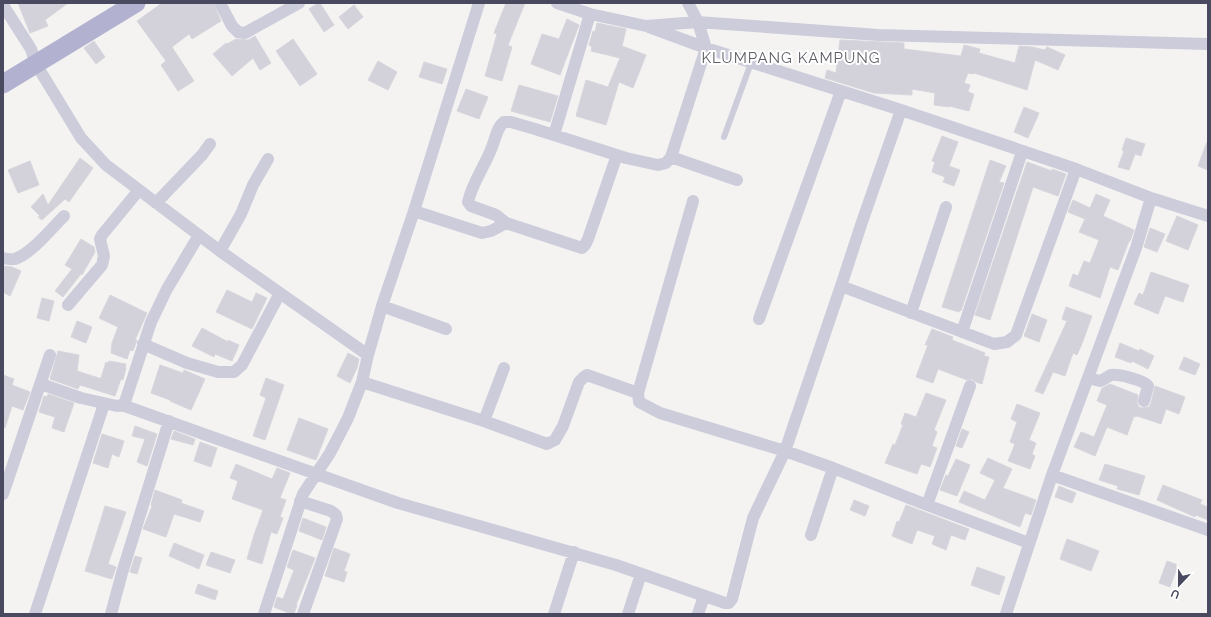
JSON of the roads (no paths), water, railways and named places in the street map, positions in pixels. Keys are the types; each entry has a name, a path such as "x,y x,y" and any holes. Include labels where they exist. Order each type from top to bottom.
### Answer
{"main road":[{"path":"3,84 134,3"}],"street":[{"path":"220,3 232,26 238,32 245,33 298,3"},
{"path":"264,614 300,501 330,453 348,418 362,382 382,306 414,211 480,3"},
{"path":"557,3 590,14 646,26 751,63 901,110 1076,169 1151,198 1208,216"},
{"path":"617,155 588,238 582,248 506,223 496,216 470,206 468,202 501,125 504,122 511,122 617,155 658,165 666,163 671,157 706,48 698,22 688,3"},
{"path":"3,5 31,49 36,64 80,138 106,165 220,251 368,355"},
{"path":"554,135 590,14"},
{"path":"646,26 698,22 878,35 1208,44"},
{"path":"759,319 841,91"},
{"path":"41,384 81,398 104,404 117,406 122,405 398,503 574,552 725,603 729,603 732,599 754,518 785,451 901,110"},
{"path":"156,203 202,155 210,144"},
{"path":"962,332 1022,152"},
{"path":"671,157 737,180"},
{"path":"220,251 241,214 253,185 268,159"},
{"path":"841,286 994,344 1007,342 1016,335 1076,169"},
{"path":"68,305 102,265 104,256 100,239 139,190"},
{"path":"1006,614 1052,475 1136,248 1151,198"},
{"path":"693,201 638,393 639,402 660,413 785,451 833,468 1029,543"},
{"path":"911,313 946,207"},
{"path":"414,211 482,233 491,231 506,223"},
{"path":"3,258 8,260 15,259 30,250 64,216"},
{"path":"122,405 125,402 151,322 167,289 199,235"},
{"path":"144,344 187,363 218,372 234,372 242,365 280,294"},
{"path":"382,306 446,329"},
{"path":"3,494 50,355"},
{"path":"484,422 504,368"},
{"path":"362,382 547,444 556,440 561,431 579,382 587,375 638,393"},
{"path":"1088,378 1100,381 1112,375 1140,380 1148,386 1144,400"},
{"path":"927,505 970,386"},
{"path":"35,614 104,404"},
{"path":"111,614 122,573 169,421"},
{"path":"811,535 833,468"},
{"path":"1052,475 1208,530"},
{"path":"300,501 331,511 336,515 337,519 303,614"},
{"path":"554,614 574,552"},
{"path":"628,614 640,574"},
{"path":"698,614 704,596"}],"lane":[{"path":"724,137 751,63"}],"district":[{"name":"KLUMPANG KAMPUNG","path":"791,58"}]}
